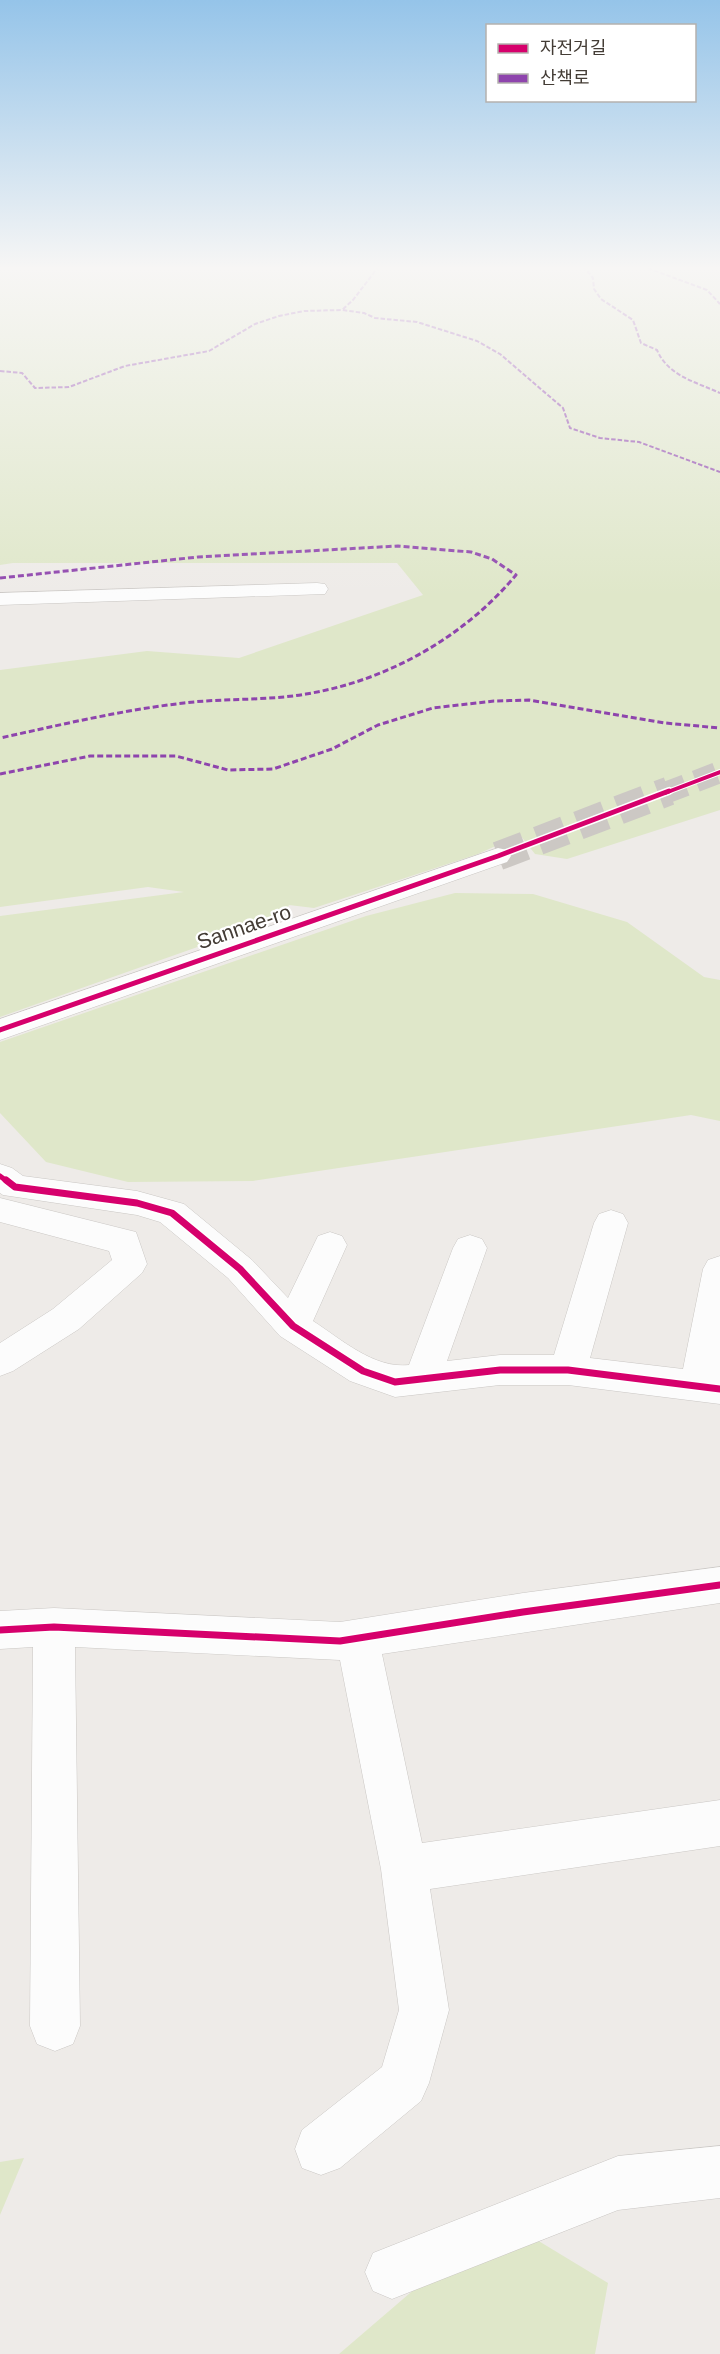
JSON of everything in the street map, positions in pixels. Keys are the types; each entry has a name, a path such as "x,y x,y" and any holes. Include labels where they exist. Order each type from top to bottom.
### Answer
{"street":[{"path":"0,599 317,589"},
{"name":"Sannae-ro","path":"0,1030 498,855"},
{"path":"0,1176 15,1187 137,1203 172,1213 240,1269 293,1326 363,1371 394,1382 500,1370 568,1370 709,1387 720,1269"},
{"path":"0,1210 76,1232 124,1241 130,1264 66,1319 0,1362"},
{"path":"568,1370 611,1223"},
{"path":"293,1326 330,1245"},
{"path":"422,1380 471,1248"},
{"path":"0,1630 54,1627 340,1641 720,1585"},
{"path":"54,1627 55,2026"},
{"path":"321,2149 403,2083 423,2010 404,1869 357,1637"},
{"path":"404,1869 720,1823"},
{"path":"392,2272 618,2183 720,2172"}],"green space":[{"path":"0,376 720,376 720,810 567,859 535,854 520,835 478,854 314,908 289,905 282,917 0,1017 0,916 184,892 148,887 0,907 0,670 147,651 239,658 423,595 397,563 13,563 0,565"},
{"path":"455,893 533,894 627,922 704,977 720,980 720,1121 691,1115 253,1181 128,1182 46,1162 0,1113 0,1042 366,916"},
{"path":"24,2158 0,2215 0,2162"},
{"path":"532,2237 608,2283 595,2354 339,2354 431,2275"}],"tunnel":[{"path":"665,793 720,772"},
{"path":"498,856 669,791"}],"marked path":[{"path":"24,376 35,388 48,389 77,385 98,376"},
{"path":"524,376 563,408 570,428 600,438 639,442 720,472"},
{"path":"682,376 720,393"},
{"path":"0,578 198,557 398,546 446,548 471,552 492,559 516,575 476,617 450,636 392,667 363,679 306,694 177,704 0,738"},
{"path":"0,774 90,756 176,756 228,770 273,769 332,749 378,725 433,708 494,701 529,700 665,723 720,728"}],"cycle path":[{"path":"0,1030 498,856 720,772"},
{"path":"0,1176 15,1187 137,1203 172,1213 240,1269 293,1326 363,1371 395,1382 500,1370 568,1370 720,1389"},
{"path":"0,1630 54,1627 340,1641 523,1612 720,1585"}]}
